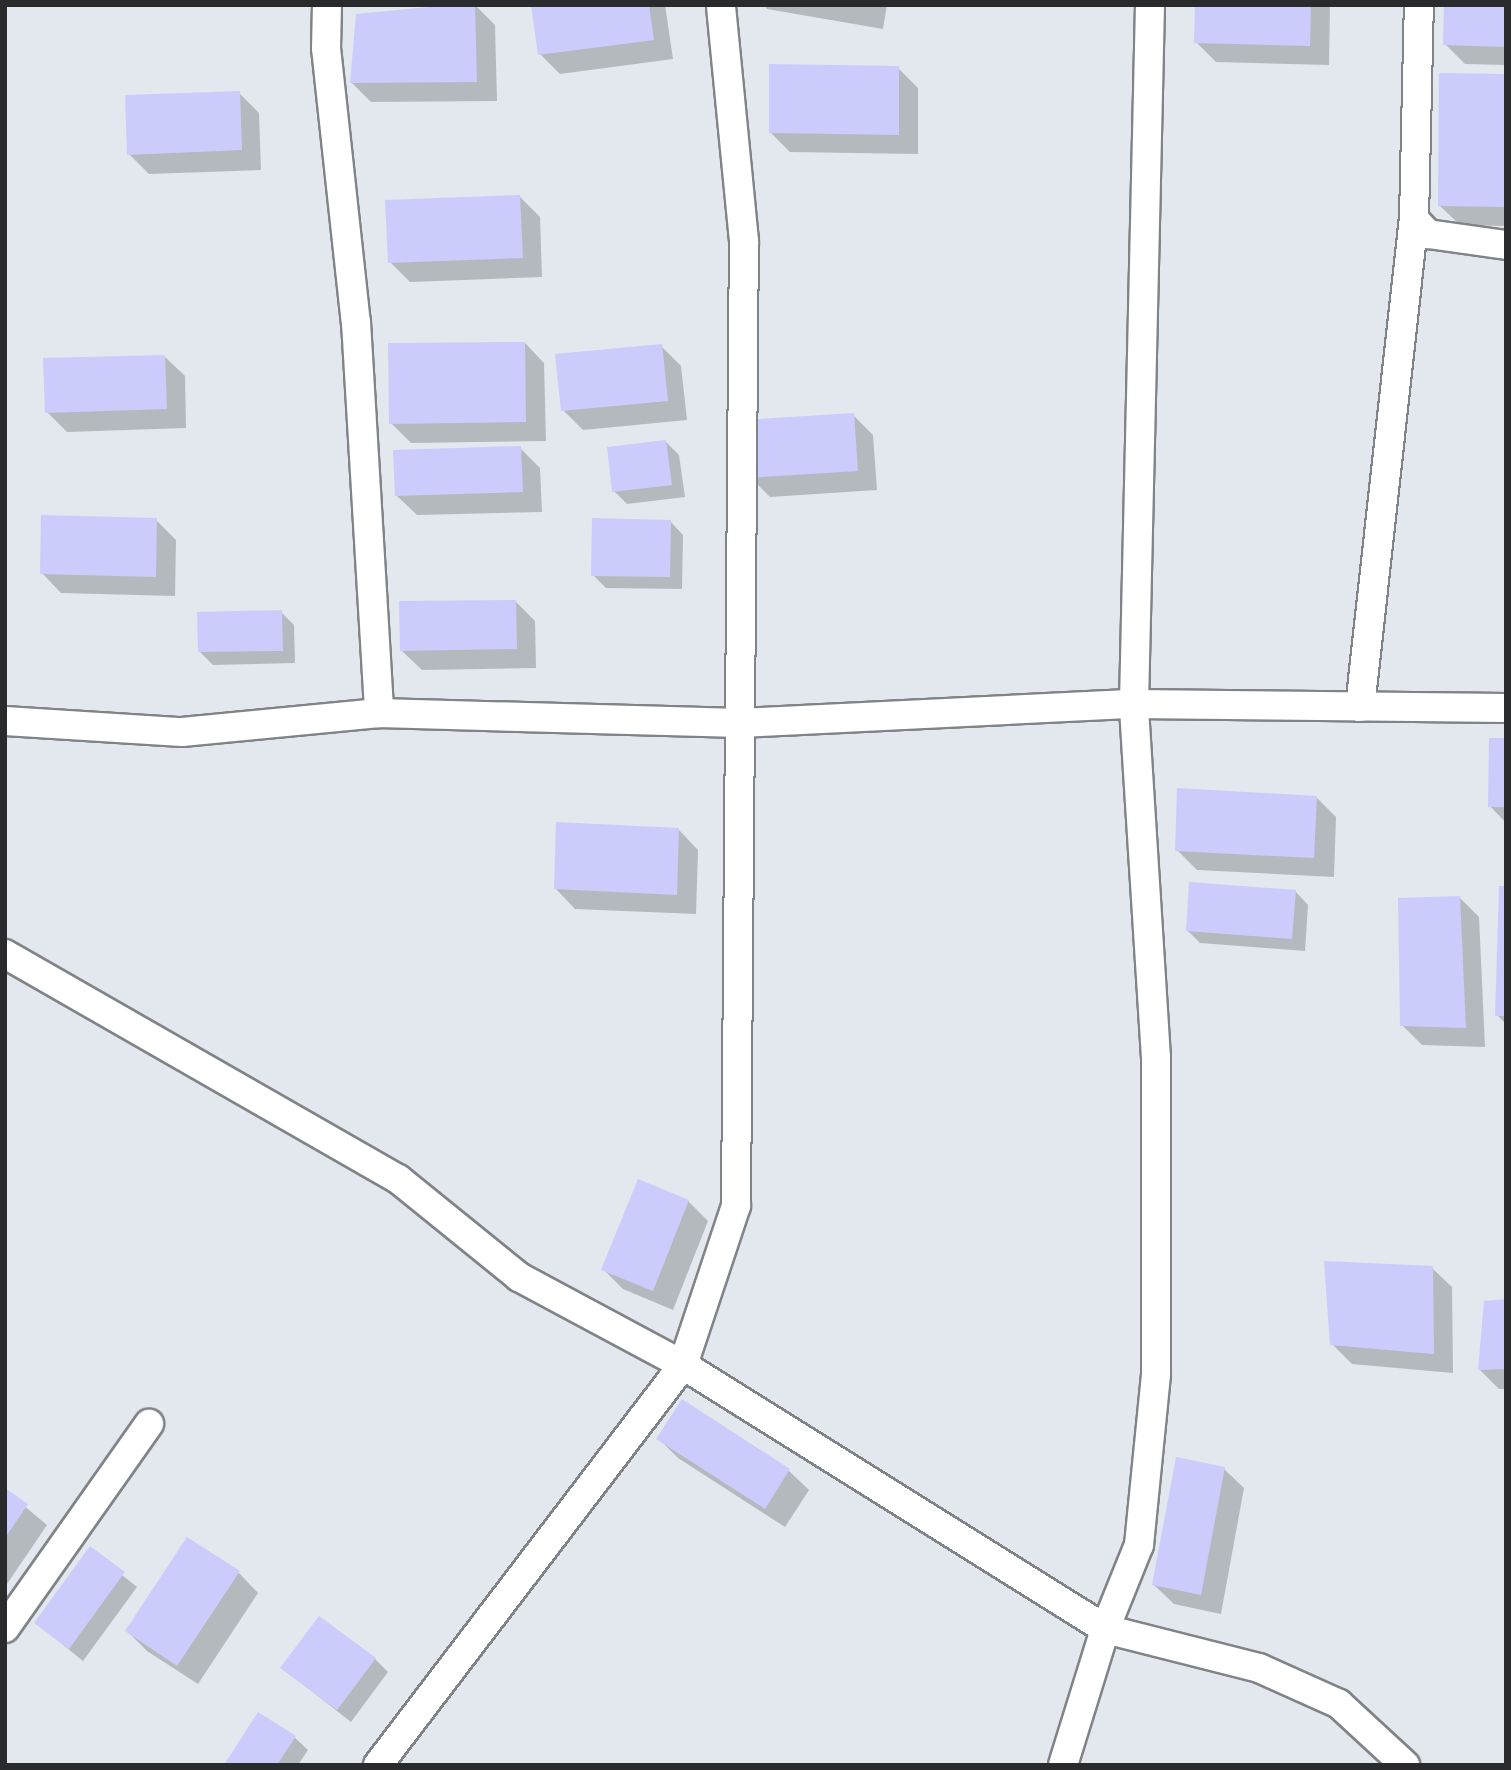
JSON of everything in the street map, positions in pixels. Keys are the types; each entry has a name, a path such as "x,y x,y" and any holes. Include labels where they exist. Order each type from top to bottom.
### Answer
{"street":[{"path":"327,5 326,48 356,321 379,713"},
{"path":"378,1765 683,1365 736,1206 744,241 721,5"},
{"path":"1063,1765 1105,1629 1139,1545 1156,1374 1156,1058 1134,704 1150,5"},
{"path":"1360,706 1415,219 1419,5"},
{"path":"1415,219 1428,234 1506,245"},
{"path":"5,721 182,732 379,713 740,723 1134,704 1506,708"},
{"path":"5,954 398,1179 519,1278 683,1365 1105,1629 1259,1668 1339,1704 1405,1765"},
{"path":"5,1628 149,1424"}],"building":[{"path":"475,5 477,82 350,83 356,14"},
{"path":"531,5 649,5 654,40 538,55"},
{"path":"1195,5 1311,5 1310,46 1194,43"},
{"path":"1444,5 1506,5 1506,47 1443,45"},
{"path":"769,64 899,66 899,135 769,133"},
{"path":"1439,73 1506,74 1506,207 1438,206"},
{"path":"240,91 242,150 127,155 125,95"},
{"path":"520,195 523,258 388,263 385,200"},
{"path":"525,342 526,422 389,424 388,343"},
{"path":"662,344 668,401 561,411 555,354"},
{"path":"165,355 167,409 45,413 43,358"},
{"path":"854,413 858,471 748,478 743,420"},
{"path":"666,440 672,485 612,492 607,447"},
{"path":"521,446 523,492 395,496 393,450"},
{"path":"41,515 157,518 156,577 40,574"},
{"path":"592,518 671,520 670,577 591,576"},
{"path":"516,600 517,649 400,651 399,601"},
{"path":"282,610 283,651 198,652 197,612"},
{"path":"1489,738 1506,738 1506,807 1488,807"},
{"path":"1177,788 1317,796 1314,858 1175,851"},
{"path":"556,822 679,828 677,895 554,889"},
{"path":"1189,882 1296,890 1292,939 1186,931"},
{"path":"1499,886 1506,886 1506,1016 1495,1016"},
{"path":"1460,896 1466,1028 1400,1026 1398,898"},
{"path":"638,1179 689,1200 653,1291 601,1270"},
{"path":"1324,1261 1433,1266 1434,1354 1330,1345"},
{"path":"1506,1299 1506,1369 1478,1370 1484,1301"},
{"path":"682,1399 790,1469 765,1509 656,1439"},
{"path":"1176,1457 1225,1467 1201,1595 1152,1585"},
{"path":"5,1488 28,1504 5,1538"},
{"path":"187,1537 240,1571 177,1666 125,1631"},
{"path":"90,1546 125,1572 69,1649 34,1623"},
{"path":"319,1616 376,1658 337,1710 280,1668"},
{"path":"258,1712 296,1736 277,1765 224,1765"}]}
